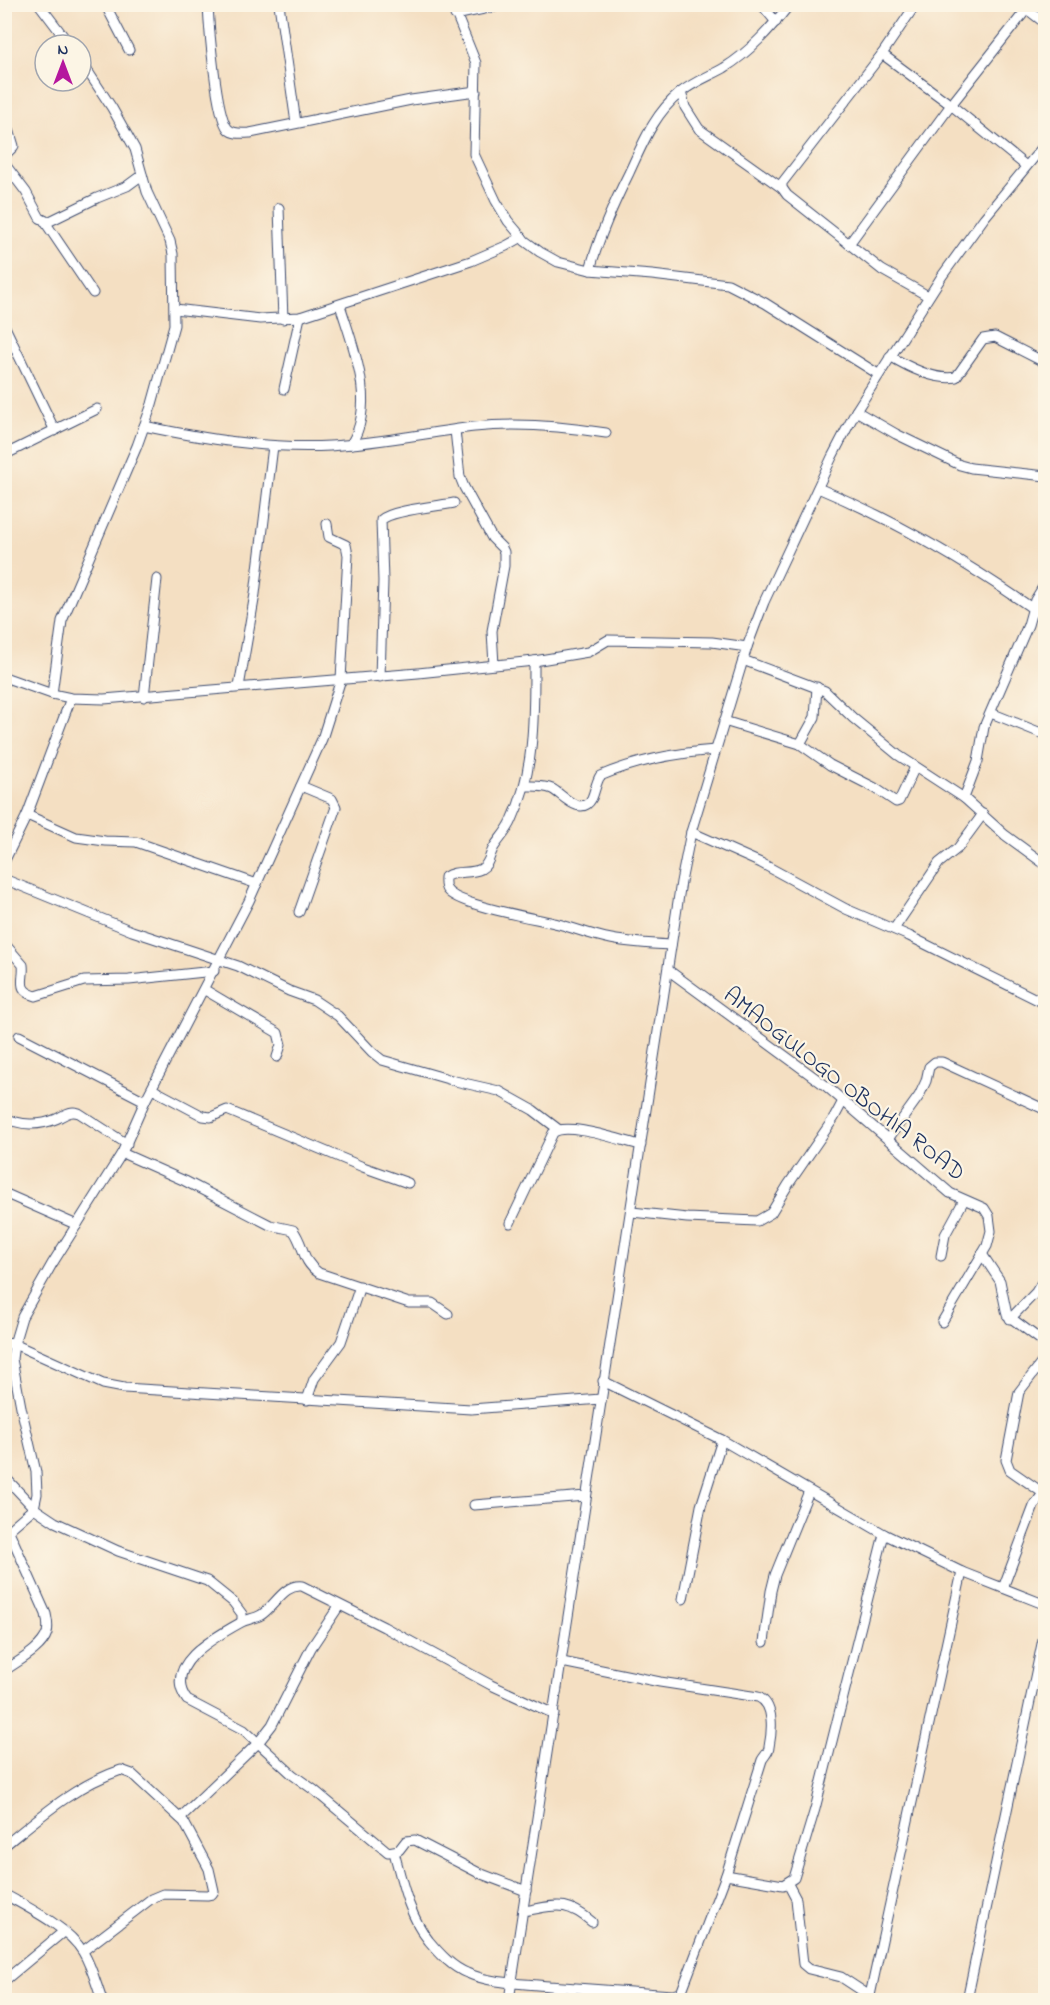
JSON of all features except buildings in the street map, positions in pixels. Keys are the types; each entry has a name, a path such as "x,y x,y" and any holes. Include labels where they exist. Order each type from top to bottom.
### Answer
{"street":[{"path":"39,4 61,33"},
{"path":"105,4 129,50"},
{"path":"208,4 218,93 226,126 232,132 250,133 411,100 476,91"},
{"path":"279,4 296,123"},
{"path":"452,4 476,63 474,154 496,201 508,221 522,237 540,252 558,261 590,270 728,284 765,303 878,374"},
{"path":"455,15 508,4"},
{"path":"761,4 776,22"},
{"path":"590,270 600,233 644,139 664,108 681,92 739,57 776,22 790,4"},
{"path":"782,188 786,178 882,54 916,4"},
{"path":"849,244 1023,7 1046,24"},
{"path":"882,54 951,105 1026,166"},
{"path":"51,694 62,621 71,596 120,489 144,426 173,333 175,309 172,248 155,210 135,149 93,80"},
{"path":"681,92 686,107 699,129 782,188 783,192 893,278 928,296"},
{"path":"4,113 14,146 4,156"},
{"path":"509,2001 603,1381 632,1212 671,945 691,832 747,647 764,602 856,411 928,296 984,218 1046,143"},
{"path":"4,163 93,293"},
{"path":"45,222 55,220 97,198 127,186 142,175"},
{"path":"279,208 283,319"},
{"path":"175,309 260,319 300,317 491,254 522,237"},
{"path":"340,305 357,364 363,413 358,433 351,444"},
{"path":"284,389 300,317"},
{"path":"4,325 55,431"},
{"path":"890,356 929,374 956,377 983,339 995,337 1046,363"},
{"path":"4,455 97,409"},
{"path":"856,411 896,434 960,465 1046,476"},
{"path":"144,426 192,436 273,446 351,444 475,427 543,425 606,433"},
{"path":"455,430 460,477 464,487 492,538 504,552 504,566 492,631 494,665"},
{"path":"239,687 255,594 273,446"},
{"path":"818,488 925,541 1046,618"},
{"path":"380,677 383,581 381,520 384,516 395,513 454,503"},
{"path":"4,1671 35,1648 44,1638 48,1626 46,1614 7,1533 34,1508 37,1494 36,1472 9,1344 37,1289 127,1144 145,1101 220,960 329,720 341,680 348,549 346,545 329,537 327,524"},
{"path":"144,697 157,579"},
{"path":"964,798 978,761 984,727 1035,600 1046,582"},
{"path":"4,677 51,694 70,698 104,699 380,677 534,661 588,652 608,640 712,642 747,647"},
{"path":"743,660 817,687 832,696 853,718 915,766 964,798 1005,835 1046,865"},
{"path":"534,661 532,729 524,786 512,820 491,852 489,863 481,869 452,872 445,877 444,883 447,890 453,895 491,909 561,925 600,937 628,942 671,945"},
{"path":"800,744 815,717 817,687"},
{"path":"4,862 27,816 70,698"},
{"path":"991,713 1046,735"},
{"path":"724,721 800,744 830,765 875,788 896,802 915,766"},
{"path":"524,786 549,787 564,800 580,805 591,799 600,776 613,770 654,759 715,750"},
{"path":"299,912 336,807 332,799 301,786"},
{"path":"894,929 939,863 958,848 983,814"},
{"path":"27,816 76,837 136,842 256,884"},
{"path":"691,832 780,872 846,909 894,929 1046,1004"},
{"path":"4,879 132,931 220,960 314,1000 338,1016 382,1060 499,1091 533,1110 558,1129"},
{"path":"4,943 23,965 21,981 23,987 36,996 84,981 129,980 214,971"},
{"name":"AMAOGULOGO OBOHIA ROAD","path":"668,970 826,1086 943,1188 984,1208 989,1216 991,1231 982,1254 942,1322"},
{"path":"205,990 278,1032 281,1045 277,1057"},
{"path":"19,1036 145,1101"},
{"path":"888,1139 919,1096 929,1067 935,1062 942,1062 971,1074 1046,1110"},
{"path":"152,1089 203,1116 211,1117 227,1110 363,1167 408,1183"},
{"path":"632,1212 687,1218 757,1221 764,1219 771,1213 843,1101"},
{"path":"4,1117 25,1124 40,1124 73,1111 127,1144"},
{"path":"510,1223 553,1133 558,1129 567,1128 641,1145"},
{"path":"122,1153 185,1181 270,1226 292,1230 298,1237 310,1267 319,1273 409,1303 432,1303 448,1314"},
{"path":"4,1193 77,1225"},
{"path":"941,1256 945,1235 964,1200"},
{"path":"982,1254 1000,1281 1005,1311 1010,1319 1046,1344"},
{"path":"1010,1319 1036,1292 1046,1276"},
{"path":"307,1400 314,1379 341,1342 360,1286"},
{"path":"9,1344 103,1384 124,1388 471,1409 601,1399"},
{"path":"1003,1588 1035,1506 1044,1491 1010,1470 1006,1460 1019,1392 1046,1357"},
{"path":"603,1381 722,1440 884,1534 962,1572 1046,1605"},
{"path":"683,1599 701,1506 722,1440"},
{"path":"4,1476 34,1508 55,1522 118,1551 207,1581 233,1602 242,1614 242,1621"},
{"path":"764,1642 775,1575 809,1491"},
{"path":"474,1505 586,1496"},
{"path":"726,1875 783,1885 788,1884 794,1878 815,1809 884,1534"},
{"path":"788,1884 796,1899 803,1964 809,1969 841,1977 870,1998 962,1572"},
{"path":"526,1891 479,1873 415,1840 406,1840 399,1850 394,1852 384,1849 293,1775 244,1731 187,1700 181,1692 180,1674 191,1658 202,1648 242,1621 253,1619 264,1613 292,1587 302,1586 491,1685 554,1714"},
{"path":"180,1818 258,1743 272,1725 311,1648 339,1606"},
{"path":"967,2001 1046,1625"},
{"path":"394,1852 410,1906 428,1940 446,1959 466,1973 484,1979 512,1983 672,1995 681,1993 726,1875 758,1771 770,1747 771,1715 763,1699 660,1682 561,1662"},
{"path":"4,1846 65,1798 95,1780 121,1770 132,1774 180,1818 209,1869 214,1891 212,1894 163,1894 151,1899 82,1951"},
{"path":"4,1894 63,1932 82,1951 92,1971 102,2001"},
{"path":"523,1911 566,1906 577,1910 592,1922"},
{"path":"4,1981 63,1932"}]}
